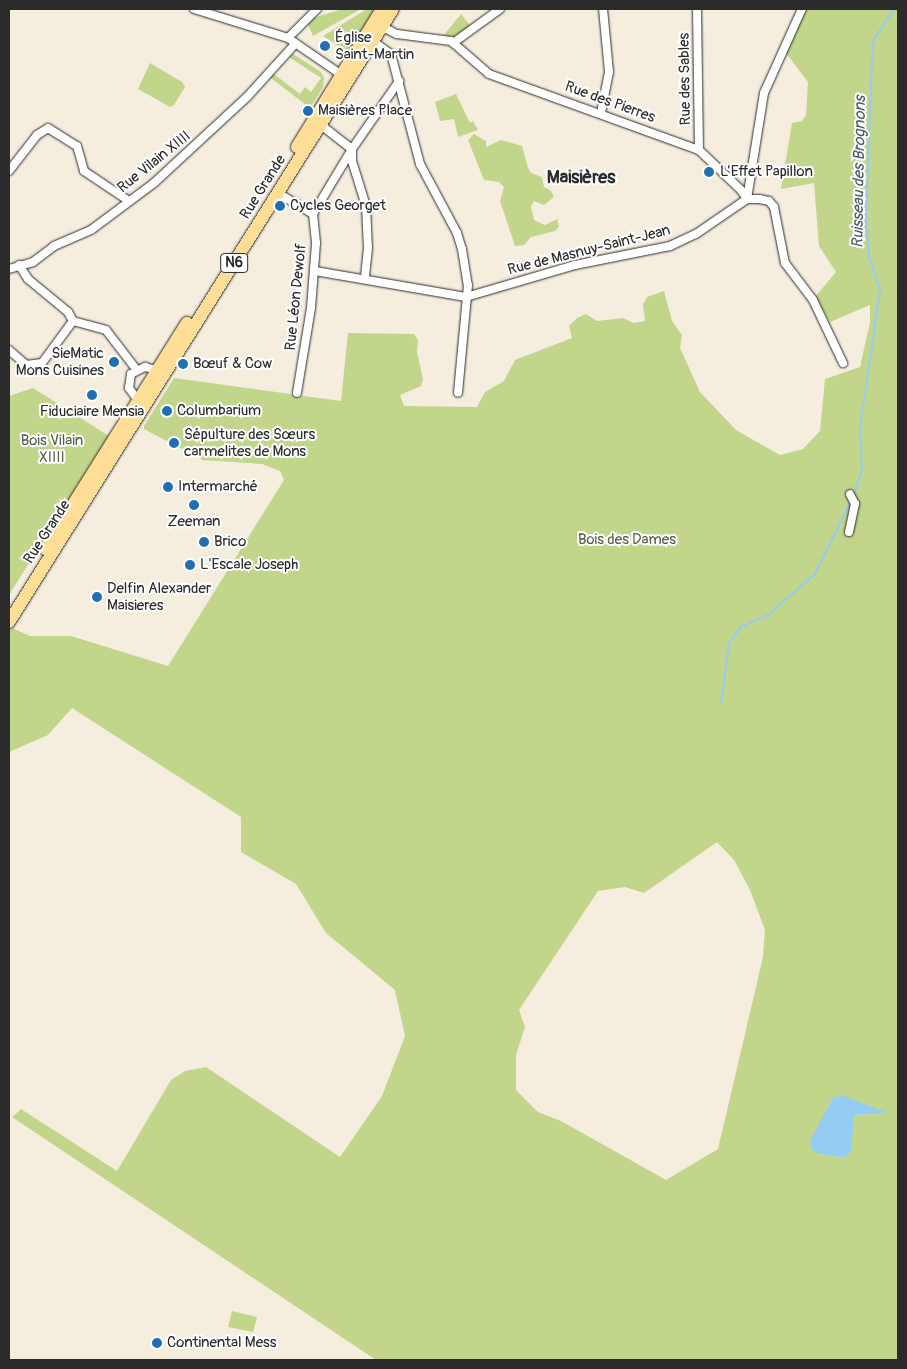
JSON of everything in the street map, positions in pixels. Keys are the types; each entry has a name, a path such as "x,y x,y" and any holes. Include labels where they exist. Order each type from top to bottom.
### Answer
{"main road":[{"name":"Rue Grande","path":"378,24 382,9"},
{"name":"Rue Grande","path":"9,622 282,173 378,24 393,9"},
{"name":"Rue Grande","path":"9,606 137,399 158,376 278,193 321,125 344,77"}],"street":[{"path":"194,9 288,38 344,77"},
{"path":"288,38 317,9"},
{"path":"378,24 397,34 453,43 500,9"},
{"path":"601,113 609,72 603,9"},
{"name":"Rue des Sables","path":"697,9 699,150"},
{"path":"802,9 764,93 747,199 772,203 785,263 813,300 843,363"},
{"path":"369,38 391,54 420,164 460,241 467,279 458,393"},
{"name":"Rue des Pierres","path":"453,43 489,74 699,150 741,190 747,199"},
{"name":"Rue Vilain XIIII","path":"9,270 19,265 33,262 54,246 90,230 129,201 204,138 295,44"},
{"path":"278,193 313,214 352,149 399,81"},
{"path":"321,125 352,149"},
{"path":"9,171 37,135 48,128 77,146 84,171 129,201"},
{"path":"352,149 352,161 366,206 368,248 365,278"},
{"name":"Rue de Masnuy-Saint-Jean","path":"315,271 365,278 466,297 575,264 670,246 696,234 747,199"},
{"name":"Rue Léon Dewolf","path":"297,393 315,271 313,214"},
{"path":"19,265 28,279 68,312 74,321"},
{"path":"9,350 26,365 42,363 68,324 74,321 96,324 106,330 136,369"},
{"path":"137,399 128,384 136,369 145,366 158,376"},
{"path":"848,532 852,497"}],"green space":[{"path":"343,9 361,9 313,36 306,20"},
{"path":"367,9 376,9 348,52 323,36"},
{"name":"Bois des Dames","path":"802,9 898,9 898,1360 376,1360 12,1117 21,1109 117,1171 171,1080 185,1071 206,1067 340,1157 382,1096 405,1036 395,990 326,933 296,884 241,852 241,817 72,708 48,735 9,752 9,633 12,628 30,636 71,636 168,666 284,480 280,471 262,464 203,460 144,429 144,426 174,378 341,401 348,333 414,334 418,340 417,352 423,379 421,386 400,395 404,406 477,407 485,392 504,381 515,360 572,338 569,326 577,318 586,314 597,321 623,318 634,323 645,321 643,304 647,297 664,291 672,321 682,335 680,348 700,392 736,430 780,455 803,449 820,431 825,379 860,367 870,322 870,305 830,322 815,297 836,272 819,246 814,183 781,189 792,123 802,121 806,115 808,82 783,49","holes":["717,842 734,860 750,890 765,930 763,957 718,1149 666,1180 561,1121 538,1112 516,1090 516,1055 525,1027 519,1010 598,891 625,887 644,893","833,1097 886,1113 854,1115 845,1158 820,1154 823,1117"]},
{"path":"461,14 471,27 458,37 443,36"},
{"path":"293,54 321,72 324,77 323,87 310,108 267,75 270,71 300,94 305,87 311,92 321,78 289,57"},
{"path":"150,63 182,82 185,87 174,105 170,107 138,89"},
{"path":"456,94 470,123 473,121 478,130 458,137 454,119 440,121 435,102"},
{"path":"474,134 486,141 486,147 501,140 522,146 531,173 542,177 544,187 551,191 554,197 544,205 534,201 531,206 534,220 545,225 557,219 559,227 555,231 531,237 524,245 515,246 500,201 504,187 499,182 484,180 468,140"},
{"name":"Bois Vilain XIIII","path":"33,388 109,436 9,595 9,396"},
{"path":"232,1311 257,1317 253,1332 228,1327"}],"water":[{"path":"844,1096 888,1113 854,1115 851,1151 845,1158 820,1154 812,1150 810,1141 833,1097"}],"waterway":[{"name":"Ruisseau des Brognons","path":"854,495 862,468 860,428 880,291 869,256 866,220 872,60 874,39 894,9"},
{"name":"Ruisseau des Brognons","path":"721,704 729,643 741,627 768,615 814,575 851,501"}],"place":[{"name":"Église Saint-Martin","path":"325,46"},
{"name":"Maisières Place","path":"308,111"},
{"name":"L’Effet Papillon","path":"709,172"},
{"name":"Cycles Georget","path":"280,206"},
{"name":"SieMatic Mons Cuisines","path":"114,362"},
{"name":"Bœuf & Cow","path":"183,364"},
{"name":"Fiduciaire Mensia","path":"92,395"},
{"name":"Columbarium","path":"167,411"},
{"name":"Sépulture des Sœurs carmelites de Mons","path":"174,443"},
{"name":"Intermarché","path":"168,487"},
{"name":"Zeeman","path":"194,505"},
{"name":"Brico","path":"204,542"},
{"name":"L'Escale Joseph","path":"190,565"},
{"name":"Delfin Alexander Maisieres","path":"97,597"},
{"name":"Continental Mess","path":"157,1343"}],"district":[{"name":"Maisières","path":"581,178"}]}
